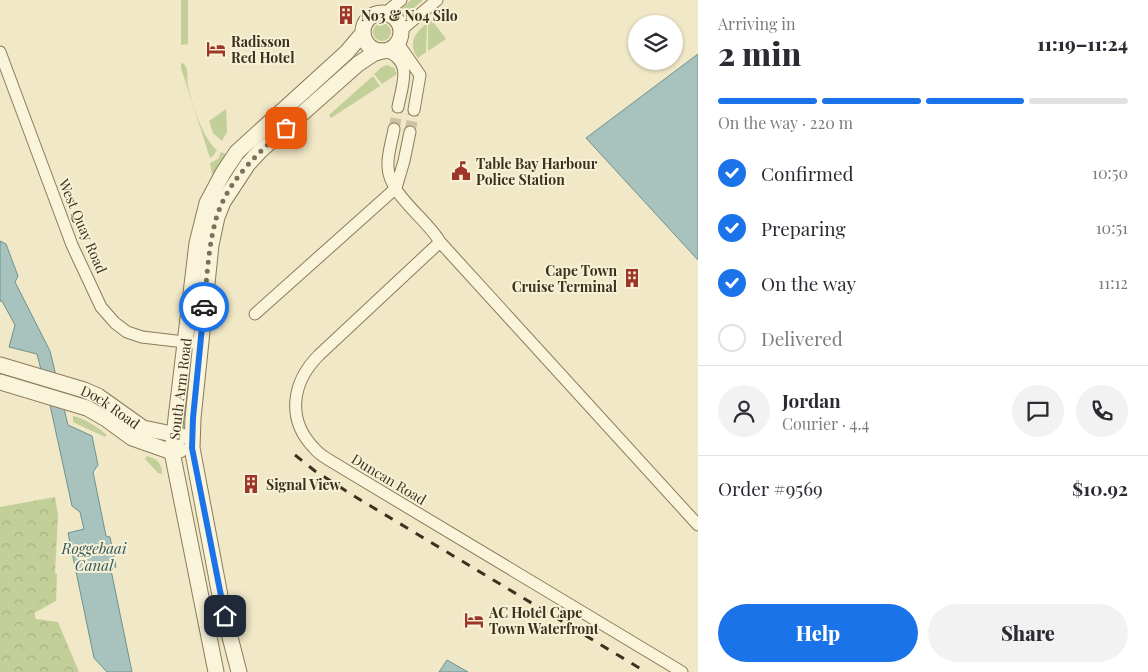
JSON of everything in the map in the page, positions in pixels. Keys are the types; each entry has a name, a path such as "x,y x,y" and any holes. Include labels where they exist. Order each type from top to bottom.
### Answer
{"street":[{"path":"384,14 401,0"},
{"name":"South Arm Road","path":"191,443 200,344 213,236 217,217 236,180 260,151 351,70 391,44 437,0"},
{"path":"391,44 376,50 367,44 363,33 369,18 384,14 395,20 391,44 395,55 404,68 404,78 398,107"},
{"name":"South Arm Road","path":"172,452 197,243 204,212 223,173 238,152 253,136 347,52 363,33"},
{"path":"391,44 420,75 414,110"},
{"name":"West Quay Road","path":"0,52 72,244 101,307 114,323 127,332 142,337 200,344"},
{"path":"394,129 388,169 391,181 396,188 434,231 440,242 698,525"},
{"path":"255,314 396,188 410,132"},
{"name":"Duncan Road","path":"440,242 305,370 298,386 295,402 304,434 315,450 329,460 682,672"},
{"name":"Dock Road","path":"0,365 98,396 143,428 174,434 191,443"},
{"name":"Dock Road","path":"0,382 96,412 132,438 172,452"},
{"path":"216,672 172,452 191,443 222,606 239,672"}],"green space":[{"path":"181,0 188,0 188,44 181,45"},
{"path":"411,0 423,0 407,14 402,8"},
{"path":"431,19 446,39 428,51 428,21"},
{"path":"382,23 388,26 391,32 388,38 382,41 376,38 373,32 376,26"},
{"path":"427,23 426,52 418,58 413,48 414,39"},
{"path":"181,63 187,69 188,86 199,121 207,138 217,150 210,158 181,68"},
{"path":"387,65 394,68 397,74 382,84 374,74"},
{"path":"373,76 380,86 331,118 329,115"},
{"path":"226,109 227,132 222,141 213,133 209,121"},
{"path":"221,152 225,154 225,157 212,175 210,163 218,159"},
{"path":"73,416 87,421 107,435 105,437 73,422"},
{"path":"147,456 158,462 162,474 158,473 145,459"},
{"path":"55,497 58,515 55,573 57,574 56,601 34,613 36,619 58,622 79,672 0,672 0,507"}],"water":[{"path":"698,54 698,260 586,138 677,70 683,70 683,65"},
{"name":"Roggebaai Canal","path":"0,241 6,244 18,276 15,282 50,351 68,425 92,436 98,465 93,472 106,536 110,537 116,567 111,570 132,672 107,672 94,658 68,533 84,529 80,512 72,506 37,354 9,347 15,325 2,301 0,301"},
{"path":"447,660 468,672 439,672"}],"tunnel":[{"path":"394,129 398,107"},
{"path":"410,132 414,110"}],"railway":[{"path":"295,455 315,471 354,496 646,672"}],"way so far":[{"path":"204,307 211,246 217,217 223,202 248,164 286,128"}],"place":[{"name":"No3 & No4 Silo","path":"346,15"},
{"name":"Radisson Red Hotel","path":"216,49"},
{"name":"Table Bay Harbour Police Station","path":"461,171"},
{"name":"Cape Town Cruise Terminal","path":"632,278"},
{"name":"Signal View","path":"251,484"},
{"name":"AC Hotel Cape Town Waterfront","path":"474,620"}],"route":[{"path":"204,307 191,438 225,616"}]}
